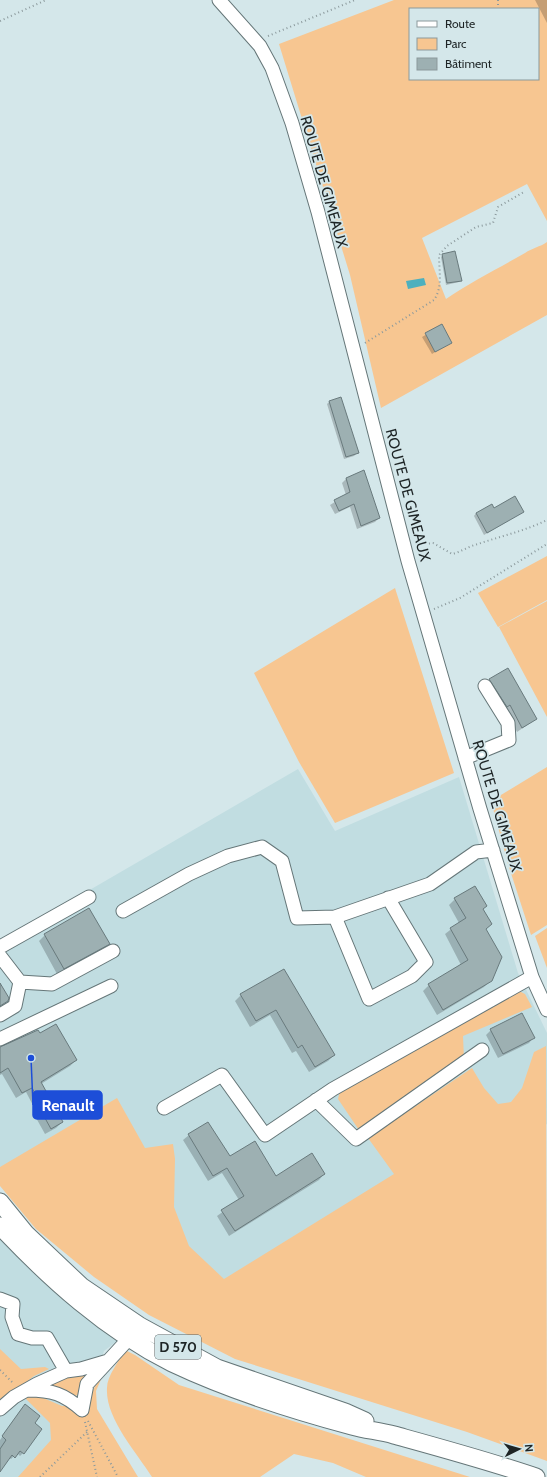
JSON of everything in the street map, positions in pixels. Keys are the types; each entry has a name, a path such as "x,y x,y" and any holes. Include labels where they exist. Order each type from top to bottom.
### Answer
{"main road":[{"name":"D 570","path":"0,1202 26,1234 81,1286 171,1362 216,1382 323,1417 392,1435 536,1477"},
{"name":"D 570","path":"0,1226 30,1258 62,1288 136,1332"}],"street":[{"name":"ROUTE DE GIMEAUX","path":"219,0 255,41 272,68 292,124 318,212 404,547 465,758 532,977 547,1010"},
{"path":"465,758 509,740 508,723 485,686"},
{"path":"123,911 228,856 262,847 282,862 297,918 335,917 430,884 476,852 493,850"},
{"path":"0,948 89,897"},
{"path":"335,917 369,998 412,976 426,962 388,898"},
{"path":"0,956 20,982 52,984 113,950"},
{"path":"164,1108 222,1075 265,1134 333,1089 532,977"},
{"path":"0,1015 15,1006 20,982"},
{"path":"0,1039 111,986"},
{"path":"316,1100 356,1139 482,1050"},
{"path":"0,1299 13,1304 12,1317 18,1334 32,1338 47,1338 66,1371"},
{"path":"28,1390 47,1390 69,1398 82,1410 88,1384 136,1332"},
{"path":"0,1409 14,1397 66,1371 81,1369 108,1361"}],"path":[{"path":"0,21 46,0"},
{"path":"255,41 356,0"},
{"path":"353,350 434,300 438,294 440,281 439,256 447,246 476,227 493,223 498,207 524,192"},
{"path":"404,547 433,543 452,554 464,551 476,544 534,527 547,520"},
{"path":"423,613 460,598 547,544"},
{"path":"0,1370 11,1382"},
{"path":"82,1410 97,1477"},
{"path":"82,1410 118,1477"},
{"path":"40,1477 87,1432"}],"shaded area":[{"path":"298,769 335,831 459,777 518,973 547,1033 547,1124 164,1314 0,1170 0,942"},
{"path":"0,1233 63,1296 117,1341 104,1351 77,1425 30,1477 0,1477"}],"green space":[{"path":"394,0 547,0 547,221 527,184 422,238 446,299 528,251 547,242 547,315 381,408 350,275 279,44"},
{"path":"547,556 547,600 498,627 478,593"},
{"path":"395,588 454,773 335,823 299,762 254,673"},
{"path":"547,601 547,717 499,627"},
{"path":"547,767 547,925 531,935 508,864 491,801"},
{"path":"547,928 547,968 535,936"},
{"path":"519,991 525,994 532,1007 463,1036 464,1059 359,1130 338,1099 340,1091"},
{"path":"546,1046 547,1461 467,1432 235,1359 149,1315 94,1277 36,1229 0,1186 0,1167 117,1098 145,1148 173,1144 175,1159 174,1207 189,1246 224,1279 394,1174 368,1138 472,1068 484,1088 498,1104 511,1102 522,1088 534,1052"},
{"path":"0,1349 21,1369 45,1367 49,1369 34,1376 2,1401 0,1398"},
{"path":"125,1350 135,1355 179,1385 470,1477 366,1477 333,1463 294,1454 260,1477 152,1477 116,1423 108,1399 107,1388 109,1379"},
{"path":"89,1372 80,1394 75,1396 51,1386 49,1382"},
{"path":"102,1377 96,1391 97,1409 138,1477 18,1477 51,1440 50,1423 25,1398 34,1394 62,1406 87,1403 99,1378"}],"water":[{"path":"424,278 426,285 408,289 406,281"}],"building":[{"path":"455,251 462,281 447,283 442,254"},
{"path":"442,324 452,343 435,352 425,333"},
{"path":"341,397 359,453 346,457 329,401"},
{"path":"364,470 380,518 361,526 354,504 339,511 334,500 350,492 346,478"},
{"path":"515,496 524,512 487,533 476,513 492,504 494,508"},
{"path":"508,668 537,719 522,728 510,705 507,707 489,679"},
{"path":"475,886 487,906 483,909 492,924 486,929 502,957 492,981 443,1010 428,984 468,960 450,928 466,918 454,898"},
{"path":"89,908 110,944 64,969 44,934"},
{"path":"284,969 335,1055 315,1067 302,1045 298,1048 276,1010 256,1021 240,994"},
{"path":"0,983 9,998 8,1001 0,1006"},
{"path":"522,1013 535,1038 503,1054 490,1029"},
{"path":"56,1024 77,1060 41,1082 63,1122 51,1129 40,1109 43,1108 32,1088 22,1093 8,1068 0,1073 0,1047 38,1030 40,1033"},
{"path":"208,1122 230,1156 255,1141 276,1176 312,1153 325,1174 235,1231 221,1210 244,1196 227,1168 213,1176 188,1134"},
{"path":"25,1404 40,1416 35,1423 42,1429 24,1454 20,1451 15,1458 12,1455 0,1472 0,1449 6,1440 2,1436"}],"place":[{"name":"Renault","path":"31,1058"}]}
